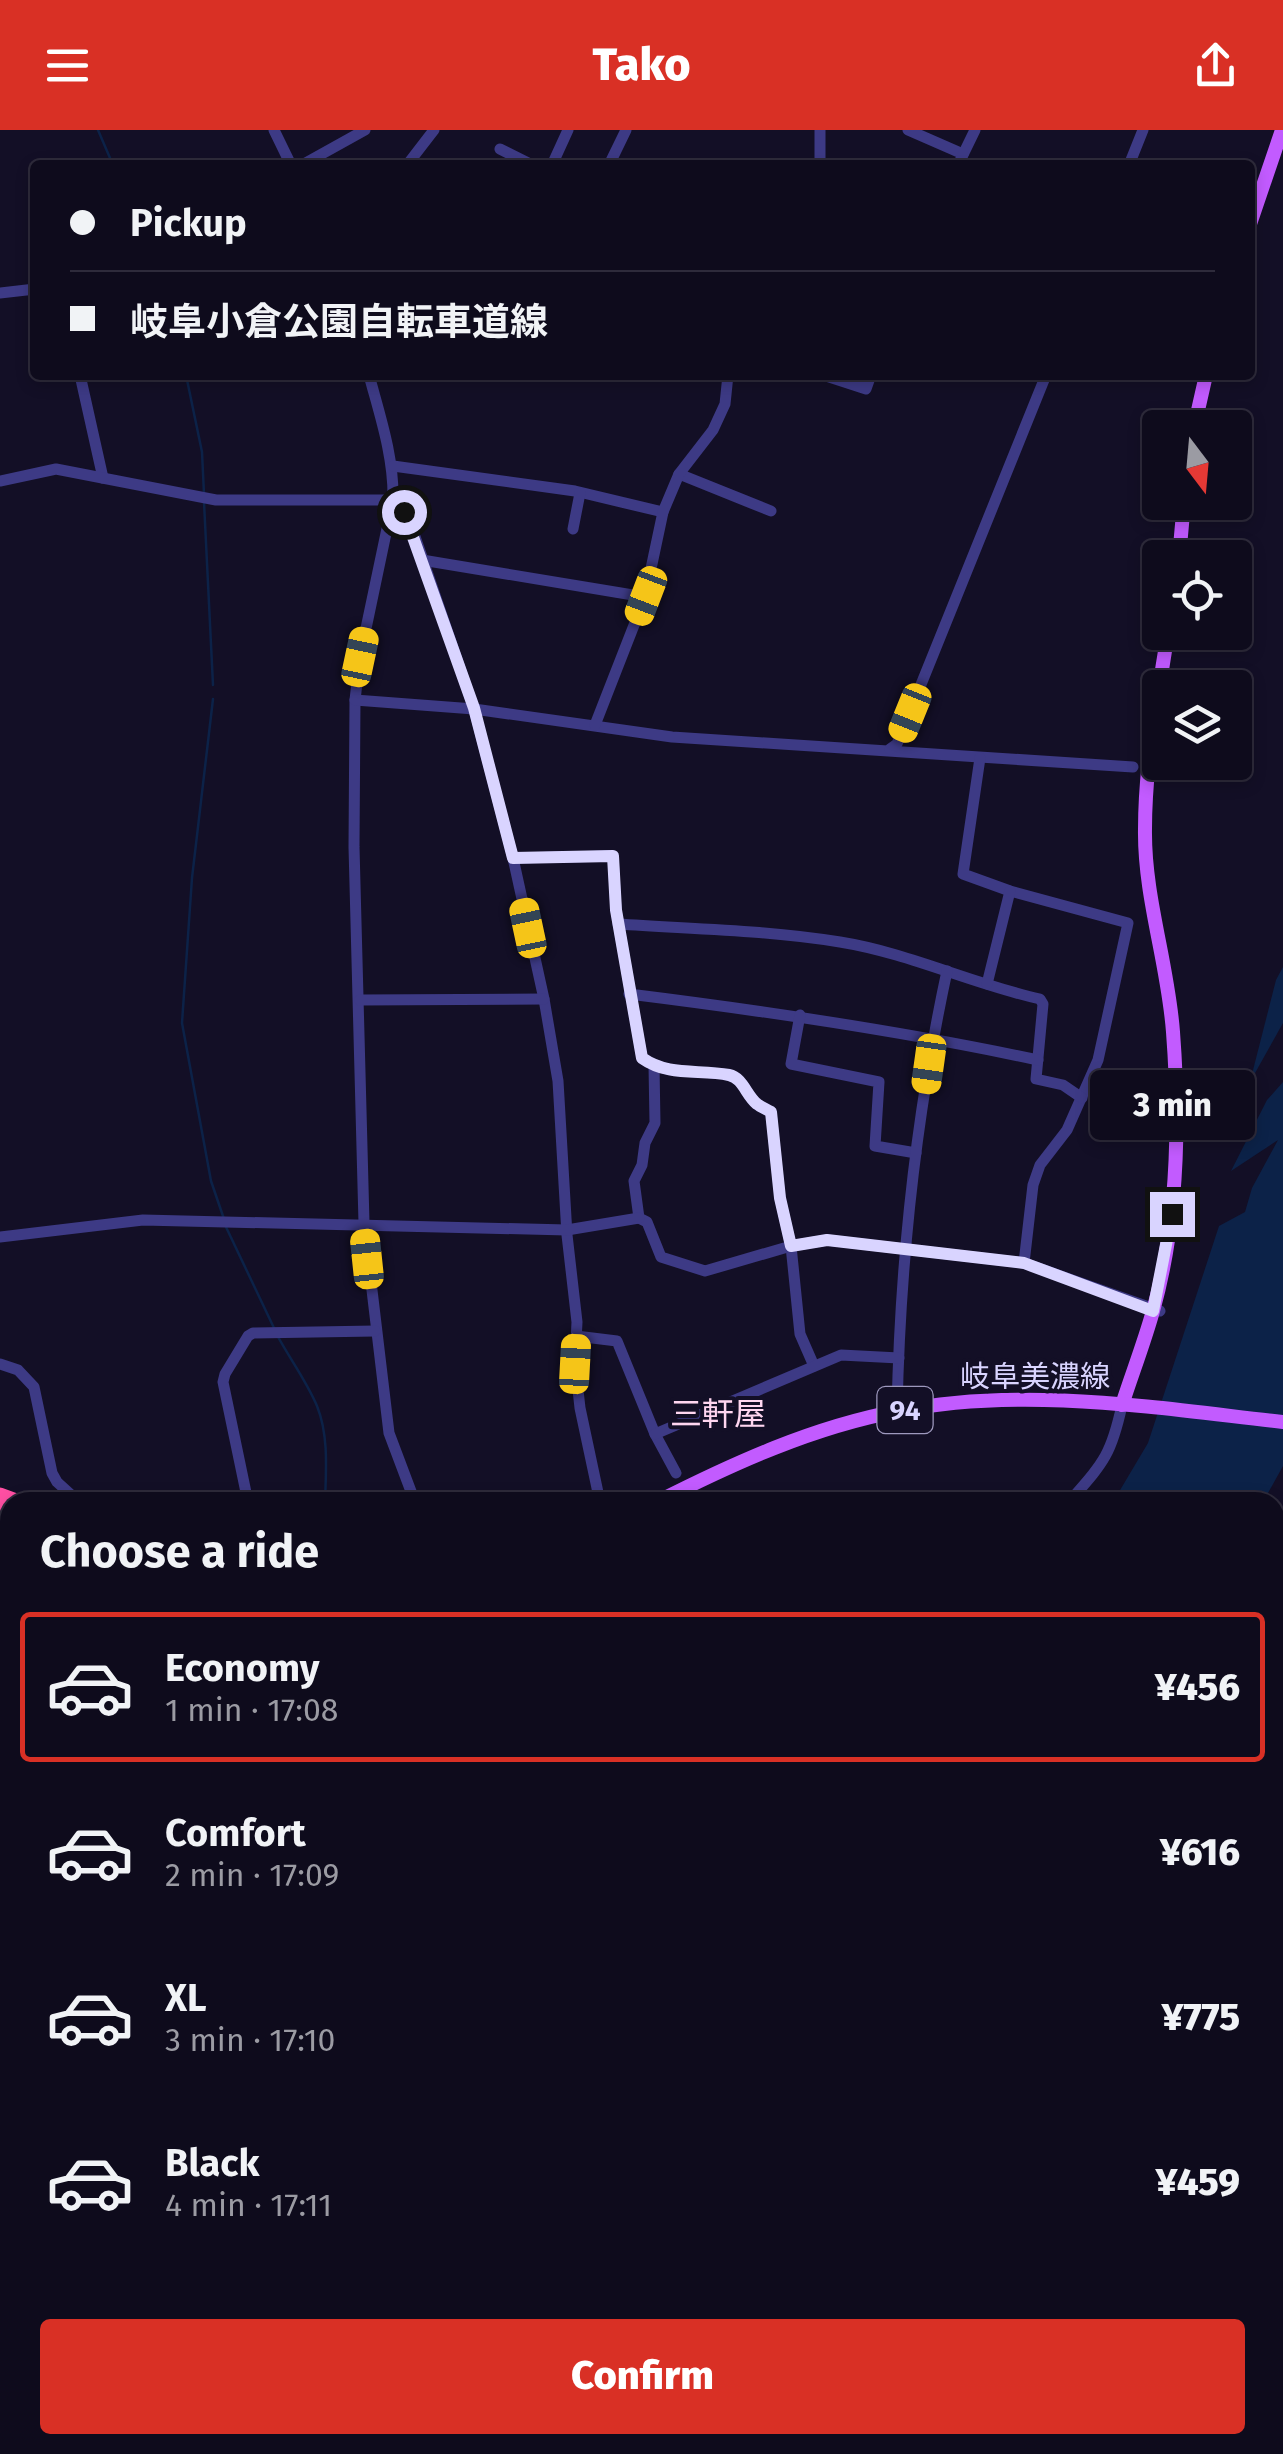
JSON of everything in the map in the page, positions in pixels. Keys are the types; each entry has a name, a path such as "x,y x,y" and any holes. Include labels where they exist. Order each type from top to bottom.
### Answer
{"main road":[{"path":"1255,209 1282,130"},
{"path":"1198,410 1205,380"},
{"path":"1122,1405 1156,1311 1172,1214 1173,1031 1163,948 1146,862 1145,816 1165,650"},
{"name":"岐阜美濃線","path":"678,1492 750,1457 826,1429 897,1411 965,1402 1044,1400 1283,1422"}],"street":[{"path":"274,130 289,160"},
{"path":"311,160 365,130"},
{"path":"411,160 434,130"},
{"path":"554,160 568,130"},
{"path":"611,160 626,130"},
{"path":"820,130 820,160"},
{"path":"908,130 961,159 975,130"},
{"path":"1132,160 1143,130"},
{"path":"500,149 522,160"},
{"path":"0,293 30,290"},
{"path":"81,380 103,478"},
{"path":"374,380 392,466 393,500 354,700 364,1224 389,1433 411,1492"},
{"path":"595,726 646,596 663,512 680,474 713,430 725,404 727,380"},
{"path":"837,380 866,390 869,380"},
{"path":"890,749 898,744 1044,380"},
{"path":"392,466 580,492 663,512"},
{"path":"0,481 56,469 216,500 393,500 408,516 474,708 544,999 558,1081 575,1364 598,1492"},
{"path":"680,474 771,511"},
{"path":"573,528 580,492"},
{"path":"422,560 646,596"},
{"path":"354,700 474,708 672,736 803,748 890,749 900,753 1133,768"},
{"path":"980,758 962,874 1128,922 1098,1060 1068,1130 1040,1165 1024,1263"},
{"path":"513,858 613,856 618,924 642,1058 654,1066 690,1074 729,1075 738,1079 756,1104 771,1112 800,1334 814,1366"},
{"path":"987,984 1010,891"},
{"path":"618,924 738,930 842,942 907,957 1040,999 1043,1004 1036,1079 1063,1085 1082,1098"},
{"path":"897,1411 904,1248 933,1038 948,970"},
{"path":"629,994 800,1015 1038,1060"},
{"path":"360,1000 544,999"},
{"path":"800,1015 793,1067 879,1082 875,1146 916,1154"},
{"path":"639,1218 634,1182 642,1165 644,1143 654,1124 654,1066"},
{"path":"0,1237 143,1220 567,1230 639,1218 647,1222 661,1257 705,1271 791,1246 827,1240 1024,1263 1156,1311"},
{"path":"246,1492 224,1382 248,1336 375,1331"},
{"path":"576,1336 618,1341 655,1434 676,1473"},
{"path":"655,1434 842,1354 899,1358"},
{"path":"0,1364 18,1370 34,1387 52,1473 70,1492"},
{"path":"1077,1492 1109,1452 1122,1405"}],"water":[{"path":"1283,967 1283,1023 1250,1082 1276,980"},
{"path":"1283,1082 1283,1466 1269,1492 1119,1492 1148,1443 1219,1226 1245,1212 1252,1188 1278,1140 1231,1171 1267,1100"}],"waterway":[{"path":"98,130 111,160"},
{"path":"187,380 202,452 204,494"},
{"path":"204,502 213,685"},
{"path":"213,699 192,878 182,1023 211,1181 224,1219"},
{"path":"226,1227 274,1328"},
{"path":"277,1335 321,1417 325,1492"}],"district":[{"name":"三軒屋","path":"718,1414"}],"route":[{"path":"404,512 474,708 513,858 613,856 616,910 642,1058 654,1066 690,1074 729,1075 738,1079 756,1104 771,1112 780,1198 791,1246 827,1240 1024,1263 1153,1311 1172,1214"}]}
